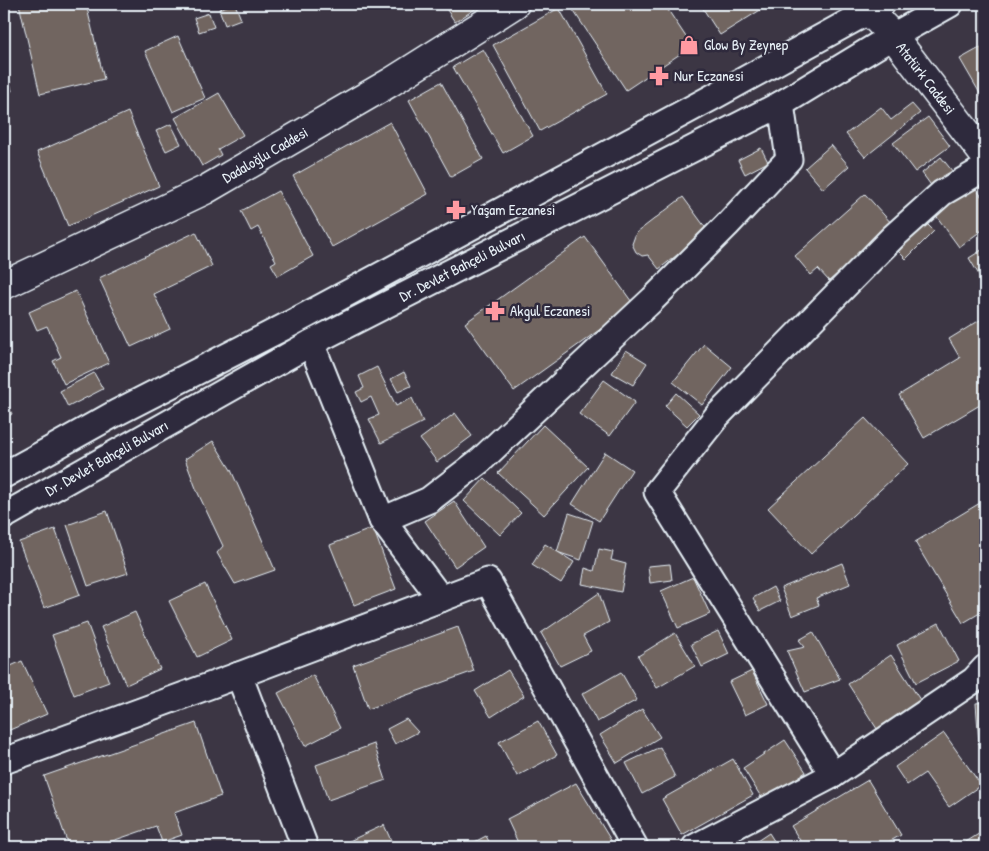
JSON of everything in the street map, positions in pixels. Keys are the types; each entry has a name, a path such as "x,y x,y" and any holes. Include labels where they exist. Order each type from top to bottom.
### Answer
{"street":[{"name":"Dadaloğlu Caddesi","path":"6,278 205,190 391,82 515,4"},
{"name":"Dr. Devlet Bahçeli Bulvarı","path":"4,516 311,343 781,104 950,4"},
{"name":"Dr. Devlet Bahçeli Bulvarı","path":"4,474 116,413 290,324 694,107 871,6"},
{"name":"Atatürk Caddesi","path":"871,6 985,156"},
{"path":"382,520 429,500 481,460 653,299 727,225 789,160 781,104"},
{"path":"834,775 657,492 717,416 893,237 942,193 985,168"},
{"path":"311,343 382,520 441,599"},
{"path":"4,761 488,581 636,847"},
{"path":"695,847 834,775 974,680 985,668"},
{"path":"238,675 305,847"}],"building":[{"path":"19,4 86,4 104,79 40,94"},
{"path":"235,4 241,19 225,25 219,9"},
{"path":"443,4 483,4 455,22"},
{"path":"569,4 664,4 692,46 626,90"},
{"path":"700,4 770,4 720,35"},
{"path":"559,8 607,94 540,131 493,45"},
{"path":"209,13 214,27 199,32 194,18"},
{"path":"178,36 205,98 173,112 145,51"},
{"path":"985,45 985,102 960,59"},
{"path":"483,49 533,136 503,153 453,67"},
{"path":"4,55 12,91 4,93"},
{"path":"441,82 483,159 451,177 409,100"},
{"path":"219,93 243,135 218,149 221,155 202,166 175,118"},
{"path":"912,104 920,113 865,157 846,134 881,107 891,120"},
{"path":"128,112 159,186 68,226 37,152"},
{"path":"928,117 950,146 915,172 893,143"},
{"path":"390,122 428,194 332,247 293,176"},
{"path":"171,124 181,144 166,151 156,131"},
{"path":"831,145 849,166 823,189 805,168"},
{"path":"761,148 768,162 745,174 738,160"},
{"path":"941,157 953,172 933,188 922,173"},
{"path":"971,182 985,201 985,228 959,247 932,210"},
{"path":"278,191 313,256 278,276 271,264 276,261 258,227 251,231 241,211"},
{"path":"865,194 893,225 829,281 818,269 811,275 795,256"},
{"path":"683,197 708,231 659,269 648,255 642,256 636,252 632,244 636,233"},
{"path":"923,220 934,231 906,259 895,248"},
{"path":"196,232 212,266 154,294 170,329 131,347 99,278"},
{"path":"585,237 634,305 514,391 465,323"},
{"path":"985,248 985,285 969,258"},
{"path":"76,291 109,363 64,384 53,361 61,357 47,326 37,330 29,312"},
{"path":"985,317 985,402 924,438 899,395 960,358 949,339"},
{"path":"704,344 732,367 702,405 673,382"},
{"path":"626,350 647,363 633,385 612,373"},
{"path":"377,367 396,406 412,398 423,422 381,443 369,419 379,415 371,397 361,402 356,392 364,388 359,376"},
{"path":"404,372 411,386 398,392 391,379"},
{"path":"94,373 103,389 68,407 60,391"},
{"path":"604,380 635,402 610,436 579,414"},
{"path":"676,393 699,414 687,426 665,406"},
{"path":"4,398 12,414 4,419"},
{"path":"455,413 472,436 437,462 420,439"},
{"path":"865,418 908,464 811,554 768,508"},
{"path":"543,425 588,467 544,515 498,473"},
{"path":"213,441 231,470 275,570 235,584 217,553 223,546 197,491 185,459"},
{"path":"605,452 632,470 599,521 572,504"},
{"path":"485,478 521,513 500,535 464,501"},
{"path":"985,500 985,610 963,623 915,542"},
{"path":"454,501 484,547 455,567 425,521"},
{"path":"107,511 128,573 88,586 67,525"},
{"path":"569,513 593,521 581,560 557,552"},
{"path":"373,528 396,589 354,605 330,545"},
{"path":"55,529 80,595 44,608 19,542"},
{"path":"545,544 574,562 561,583 532,565"},
{"path":"599,549 613,552 611,560 626,564 621,592 582,584 585,568 594,571"},
{"path":"842,563 850,584 816,598 819,605 792,616 781,588"},
{"path":"670,564 672,580 650,583 648,566"},
{"path":"693,577 710,614 678,628 661,591"},
{"path":"205,584 232,640 197,657 169,601"},
{"path":"773,587 780,601 760,611 753,598"},
{"path":"599,593 609,622 583,636 591,651 560,666 541,633"},
{"path":"135,612 160,669 126,685 101,627"},
{"path":"87,623 109,682 74,695 52,635"},
{"path":"939,623 959,661 916,683 897,645"},
{"path":"458,627 474,671 368,709 353,665"},
{"path":"718,631 729,654 702,667 691,644"},
{"path":"813,632 840,679 805,692 787,651 805,647 799,640"},
{"path":"675,633 695,666 657,688 638,656"},
{"path":"891,655 922,703 879,732 848,684"},
{"path":"22,661 47,714 5,732 4,669"},
{"path":"508,670 524,696 491,717 475,691"},
{"path":"752,671 768,704 745,715 729,682"},
{"path":"621,672 637,700 597,722 582,694"},
{"path":"313,675 340,728 305,746 278,693"},
{"path":"985,702 985,744 979,744 976,703"},
{"path":"642,709 660,737 617,763 600,735"},
{"path":"406,719 418,732 395,744 387,729"},
{"path":"538,721 557,755 517,776 499,742"},
{"path":"196,723 221,796 174,813 182,835 162,842 156,826 95,847 69,847 44,776"},
{"path":"944,733 981,785 949,807 925,773 907,785 895,767"},
{"path":"785,740 806,772 763,800 743,768"},
{"path":"374,744 386,780 328,800 316,765"},
{"path":"660,747 675,777 642,794 626,763"},
{"path":"733,759 753,795 682,835 662,799"},
{"path":"868,780 901,835 880,847 804,847 791,826"},
{"path":"576,783 615,847 520,847 507,819"},
{"path":"384,825 394,847 347,847 345,843"},
{"path":"985,830 985,847 958,847"},
{"path":"769,833 778,847 748,847"},
{"path":"486,836 492,847 465,847"}],"place":[{"name":"Glow By Zeynep","path":"689,45"},
{"name":"Nur Eczanesi","path":"659,76"},
{"name":"Yaşam Eczanesi","path":"456,210"},
{"name":"Akgul Eczanesi","path":"495,311"}]}
